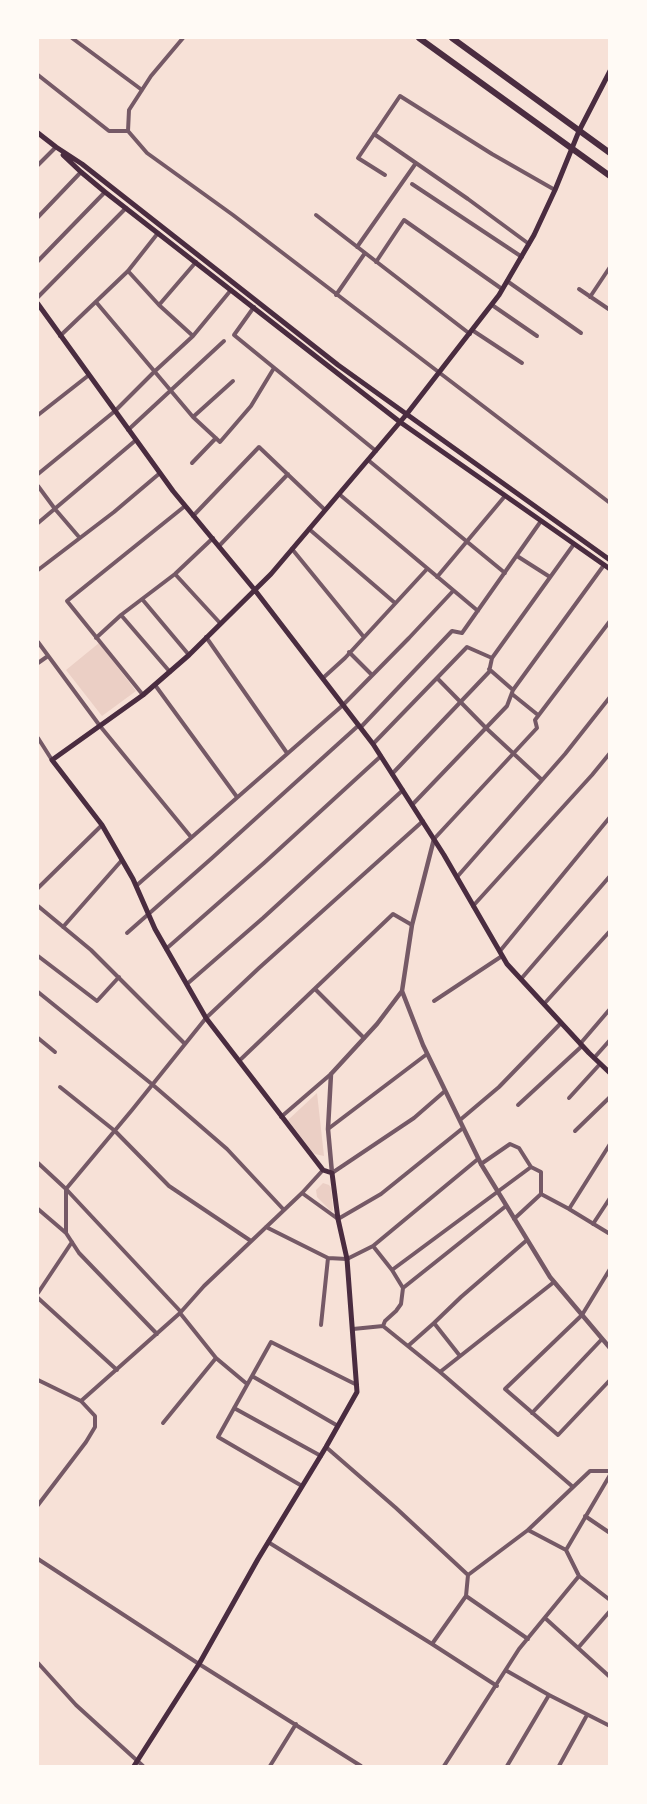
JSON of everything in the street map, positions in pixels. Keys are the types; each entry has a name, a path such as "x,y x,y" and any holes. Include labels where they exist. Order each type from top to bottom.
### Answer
{"highway":[{"path":"419,38 610,176"},
{"path":"452,38 610,153"}],"main road":[{"path":"134,1766 199,1664 268,1542 321,1456 357,1392 353,1329 347,1259 338,1219 332,1173 323,1170 281,1118 206,1018 166,948 136,886 102,825 52,760 143,695 189,655 271,574 406,415 492,305 522,257 555,190 579,130 607,80 610,71"},
{"path":"38,132 105,192 400,422 607,567"},
{"path":"56,147 82,164 283,322 406,415 610,560"},
{"path":"38,304 160,473 254,589 373,744 434,839 507,964 581,1045 610,1073"}],"street":[{"path":"72,38 142,90"},
{"path":"183,38 128,110 128,131 147,153 233,215 610,504"},
{"path":"38,76 110,131 128,131"},
{"path":"385,174 358,158 400,96 492,154 555,190"},
{"path":"374,134 529,244"},
{"path":"38,165 56,147"},
{"path":"357,247 416,163"},
{"path":"38,217 81,172"},
{"path":"412,184 522,257"},
{"path":"38,261 105,192"},
{"path":"38,298 126,208"},
{"path":"316,215 471,332 522,363"},
{"path":"376,262 404,220 502,289"},
{"path":"60,336 128,271 158,233"},
{"path":"336,295 365,253"},
{"path":"160,305 196,262"},
{"path":"590,297 610,266"},
{"path":"128,271 193,336"},
{"path":"507,281 581,333"},
{"path":"38,474 115,411 193,336 232,290"},
{"path":"579,290 610,310"},
{"path":"96,302 193,417 220,442 251,406 274,368"},
{"path":"492,305 537,336"},
{"path":"254,307 234,335 376,451"},
{"path":"128,430 224,341"},
{"path":"38,415 89,375"},
{"path":"193,417 233,381"},
{"path":"192,463 216,438"},
{"path":"38,523 136,440"},
{"path":"194,516 258,447 325,510"},
{"path":"368,460 505,573"},
{"path":"38,570 114,512 160,473"},
{"path":"218,546 288,474"},
{"path":"38,486 79,537"},
{"path":"339,494 478,612"},
{"path":"437,577 506,496"},
{"path":"143,695 67,601 186,506"},
{"path":"127,933 360,726 452,631 462,633 541,521"},
{"path":"309,529 395,603"},
{"path":"96,638 121,615 174,574 213,538"},
{"path":"392,774 489,672 492,658 574,544"},
{"path":"292,549 363,636"},
{"path":"517,556 550,577"},
{"path":"412,805 507,706 512,692 607,567"},
{"path":"323,678 350,652 427,569"},
{"path":"174,574 220,623"},
{"path":"136,886 343,705 410,638 453,591"},
{"path":"142,599 189,655"},
{"path":"121,615 170,672"},
{"path":"610,620 534,720 537,728 434,839 412,925 402,991 416,1029 480,1162 554,1282 610,1348"},
{"path":"206,637 288,753"},
{"path":"38,642 100,726 191,838"},
{"path":"373,744 468,646 492,658"},
{"path":"350,652 372,675"},
{"path":"38,663 48,656"},
{"path":"489,670 538,715"},
{"path":"437,678 486,728 542,780"},
{"path":"155,685 236,797"},
{"path":"457,877 565,754 610,697"},
{"path":"38,738 52,760"},
{"path":"473,906 610,754"},
{"path":"166,948 264,863 381,756"},
{"path":"187,984 263,918 402,790"},
{"path":"434,1001 501,954 610,817"},
{"path":"66,1233 66,1190 206,1018 423,821"},
{"path":"38,888 102,825"},
{"path":"63,927 122,860"},
{"path":"521,979 610,876"},
{"path":"38,906 92,950 185,1044"},
{"path":"239,1061 393,914 412,925"},
{"path":"544,1004 610,931"},
{"path":"38,956 97,1001 119,977"},
{"path":"315,989 364,1038"},
{"path":"281,1118 331,1074 364,1038 402,991"},
{"path":"38,992 227,1148 284,1210"},
{"path":"518,1105 581,1045 610,1009"},
{"path":"460,1120 499,1087 561,1023"},
{"path":"38,1038 55,1052"},
{"path":"594,1058 610,1040"},
{"path":"328,1129 428,1054"},
{"path":"569,1098 600,1064"},
{"path":"331,1074 328,1129 332,1173 414,1118 445,1091"},
{"path":"60,1087 115,1131 169,1186 251,1241"},
{"path":"575,1131 610,1097"},
{"path":"302,1193 338,1219 381,1194 463,1128"},
{"path":"266,1227 328,1258 347,1259 373,1246 480,1162 510,1144 520,1148 531,1167 541,1172 540,1194 514,1219"},
{"path":"572,1211 569,1209 610,1144"},
{"path":"38,1164 66,1190 180,1312 216,1358 248,1384"},
{"path":"392,1270 531,1167"},
{"path":"81,1401 157,1334 204,1286 302,1193 323,1170"},
{"path":"540,1194 610,1234"},
{"path":"593,1224 610,1198"},
{"path":"403,1288 506,1206"},
{"path":"38,1209 66,1233 79,1253 157,1334"},
{"path":"408,1346 527,1240"},
{"path":"38,1293 72,1242"},
{"path":"373,1246 392,1270 403,1288 399,1307 385,1320 383,1326"},
{"path":"321,1325 328,1258"},
{"path":"610,1269 582,1315 505,1389 558,1435 610,1380"},
{"path":"440,1372 554,1282"},
{"path":"38,1298 117,1370"},
{"path":"434,1323 460,1356"},
{"path":"353,1329 383,1326 440,1372 573,1487"},
{"path":"532,1412 602,1339"},
{"path":"302,1486 218,1437 271,1342 357,1385"},
{"path":"163,1423 216,1358"},
{"path":"252,1376 338,1426"},
{"path":"38,1380 81,1401 95,1416 94,1428 86,1442 38,1505"},
{"path":"234,1408 321,1456"},
{"path":"326,1447 396,1508 468,1575"},
{"path":"432,1644 466,1596 468,1575 528,1530 590,1471 610,1471"},
{"path":"566,1550 610,1475"},
{"path":"604,1485 610,1489"},
{"path":"586,1516 610,1533"},
{"path":"528,1530 566,1550 579,1576 610,1600"},
{"path":"268,1542 497,1686"},
{"path":"38,1559 199,1664 361,1766"},
{"path":"444,1766 528,1639 579,1576"},
{"path":"466,1596 528,1639"},
{"path":"578,1648 610,1611"},
{"path":"545,1618 609,1676"},
{"path":"38,1663 76,1705 144,1766"},
{"path":"507,1671 586,1715 610,1726"},
{"path":"507,1766 549,1695"},
{"path":"559,1766 586,1715"},
{"path":"270,1766 296,1724"}],"shaded area":[{"path":"99,643 136,691 102,716 66,670"},
{"path":"317,1093 324,1156 315,1154 311,1150 288,1120"},
{"path":"323,1183 331,1188 333,1210 331,1211 317,1197 316,1190"}]}
